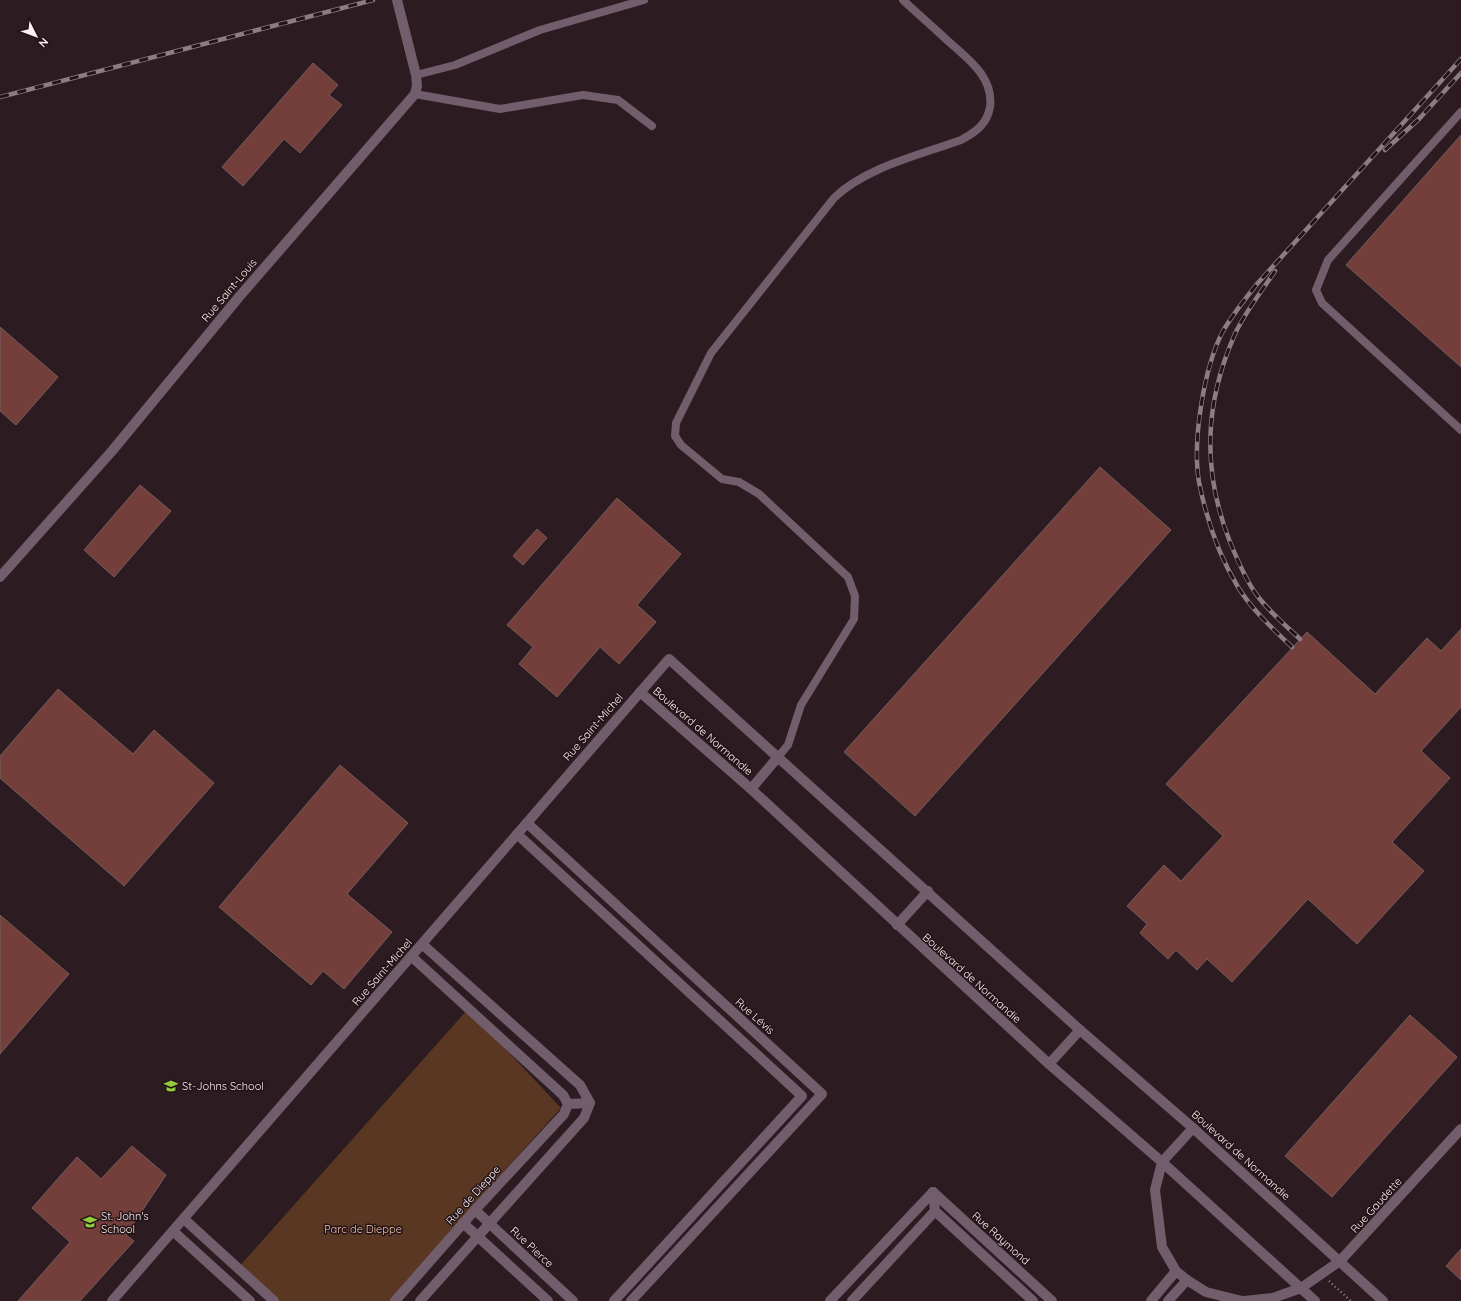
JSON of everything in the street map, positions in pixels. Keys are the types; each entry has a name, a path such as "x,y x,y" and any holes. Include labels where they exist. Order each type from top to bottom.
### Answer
{"street":[{"path":"397,0 416,75 417,86 415,94"},
{"name":"Rue Saint-Louis","path":"0,577 112,451 239,297 415,94"},
{"name":"Boulevard de Normandie","path":"669,659 928,891 1080,1030 1193,1128 1383,1301"},
{"name":"Rue Saint-Michel","path":"112,1301 669,659"},
{"name":"Boulevard de Normandie","path":"640,692 751,789 1049,1064 1162,1162 1315,1301"},
{"name":"Boulevard de Normandie","path":"751,789 778,757"},
{"name":"Rue Lévis","path":"527,823 822,1094"},
{"path":"517,834 802,1096"},
{"path":"897,925 928,891"},
{"path":"422,944 580,1085 590,1103"},
{"path":"661,966 671,955"},
{"path":"411,956 563,1095 568,1104 590,1103"},
{"path":"1049,1064 1080,1030"},
{"path":"614,1301 802,1096 822,1094"},
{"path":"631,1301 822,1094"},
{"path":"420,1301 584,1118 590,1103"},
{"name":"Rue de Dieppe","path":"395,1301 463,1223 564,1114 568,1104"},
{"path":"1151,1301 1176,1272 1162,1247 1155,1190 1162,1162 1193,1128"},
{"name":"Rue Gaudette","path":"1176,1272 1206,1292 1243,1301 1273,1298 1301,1288 1322,1275 1340,1261 1461,1129"},
{"path":"933,1192 935,1211 1033,1301"},
{"path":"830,1301 933,1192"},
{"name":"Rue Raymond","path":"933,1192 1052,1301"},
{"name":"Rue Pierce","path":"475,1210 574,1301"},
{"path":"697,1210 707,1219"},
{"path":"852,1301 935,1211"},
{"path":"184,1219 274,1301"},
{"path":"463,1223 548,1301"},
{"path":"172,1231 250,1301"},
{"path":"1168,1301 1186,1280"}],"lane":[{"path":"416,75 455,65 540,30 644,0"},
{"path":"778,757 788,746 801,704 854,619 855,596 848,577 759,494 739,482 722,479 681,445 675,436 676,423 711,353 834,198 846,186 863,176 962,140 975,132 984,123 989,112 991,96 987,82 975,65 903,0"},
{"path":"415,94 500,109 583,95 618,100 652,126"},
{"path":"1461,112 1328,260 1316,290 1322,303 1461,430"}],"path":[{"path":"1322,1275 1351,1301"}],"green space":[{"name":"Parc de Dieppe","path":"468,1009 561,1108 458,1222 391,1301 274,1301 238,1268"}],"building":[{"path":"313,63 338,85 329,95 342,105 300,153 284,139 243,186 222,167"},
{"path":"1461,135 1461,367 1346,265"},
{"path":"0,327 58,377 16,425 0,411"},
{"path":"1100,467 1171,530 915,816 844,752"},
{"path":"140,485 171,511 114,577 84,550"},
{"path":"617,498 681,554 637,605 656,622 619,664 600,647 557,697 519,664 533,647 507,625"},
{"path":"537,529 547,538 523,565 513,556"},
{"path":"1461,629 1461,707 1421,751 1450,778 1392,842 1424,871 1357,944 1308,899 1232,982 1207,959 1197,970 1176,950 1168,959 1140,933 1147,924 1127,906 1164,865 1181,881 1223,836 1166,784 1307,632 1375,694 1427,638 1441,651"},
{"path":"58,689 133,754 154,730 214,783 124,886 0,778 0,756"},
{"path":"340,765 408,823 347,894 392,932 344,989 323,971 311,985 219,907"},
{"path":"0,915 69,974 0,1054"},
{"path":"1410,1015 1457,1057 1332,1197 1285,1156"},
{"name":"St. John's School","path":"132,1146 166,1175 126,1235 134,1241 80,1301 18,1301 70,1242 32,1208 77,1157 101,1179"},
{"path":"1461,1249 1461,1280 1446,1266"}],"railway":[{"path":"0,97 373,0"},
{"path":"1292,647 1256,611 1238,587 1219,549 1205,509 1199,482 1197,446 1201,405 1210,364 1223,331 1257,284 1461,59"},
{"path":"1385,150 1419,119 1461,73"},
{"path":"1275,271 1239,326 1225,360 1217,386 1212,412 1210,438 1211,463 1221,516 1230,542 1244,573 1254,591 1264,604 1300,639"}],"place":[{"name":"St-Johns School","path":"171,1086"},
{"name":"St. John's School","path":"90,1222"}]}
